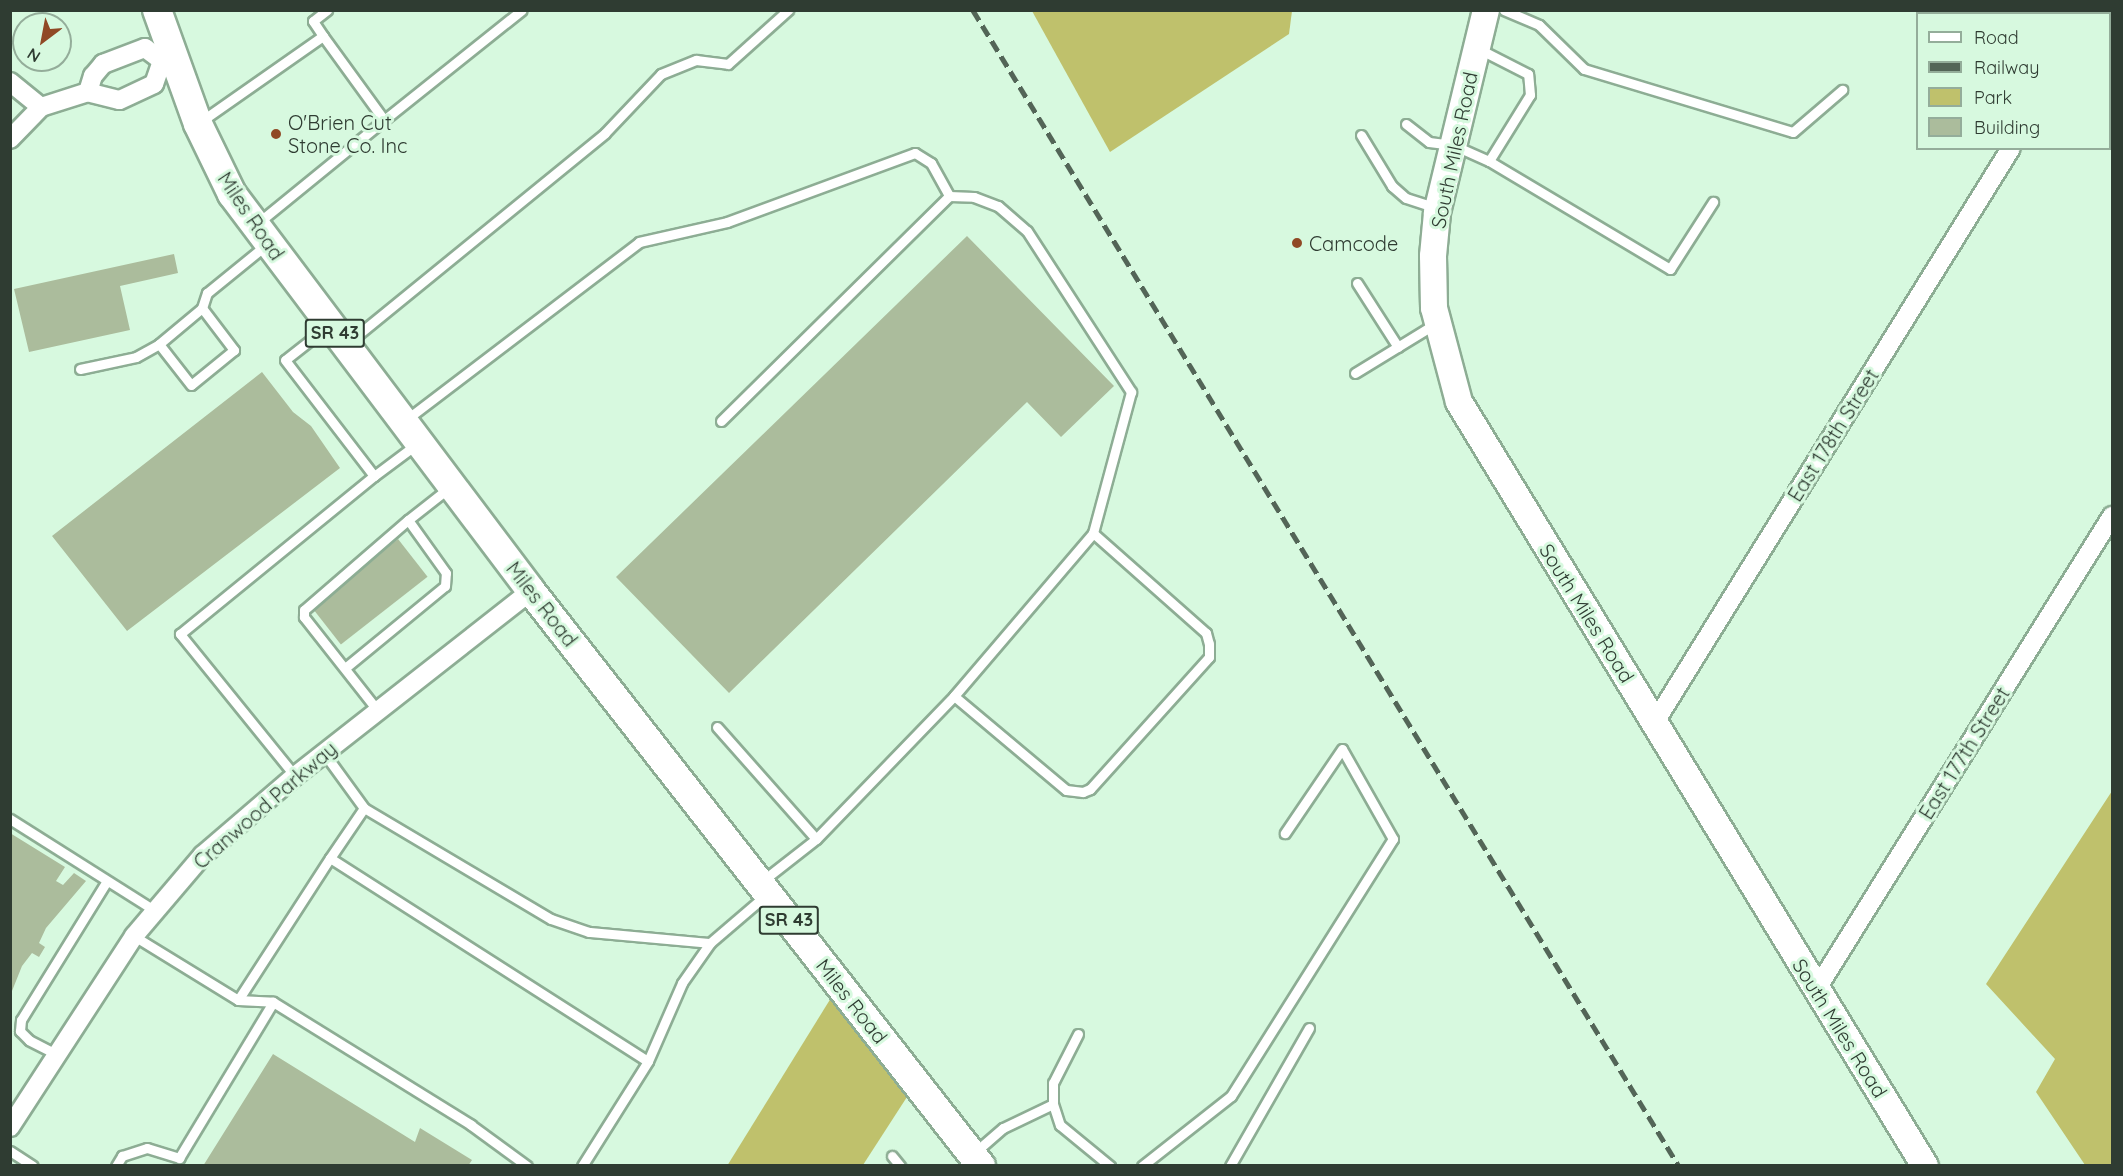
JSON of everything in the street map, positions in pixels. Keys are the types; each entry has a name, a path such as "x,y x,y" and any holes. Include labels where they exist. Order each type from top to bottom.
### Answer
{"main road":[{"name":"Miles Road","path":"158,10 168,58 224,182 261,235 531,591 976,1160"}],"street":[{"name":"South Miles Road","path":"1486,10 1438,208 1433,256 1437,323 1459,402 1925,1166"},
{"path":"10,139 41,107 88,92 112,100 140,93 159,79 168,58 145,48 131,52 104,64 93,76 88,92"},
{"path":"10,82 41,107"},
{"name":"East 178th Street","path":"1655,722 2010,150"},
{"name":"East 177th Street","path":"1816,990 2112,516"},
{"name":"Cranwood Parkway","path":"10,1127 134,936 203,855 295,776 531,591"}],"lane":[{"path":"327,10 314,21 384,120"},
{"path":"80,369 136,357 159,344 202,308 207,293 261,235 384,120 522,10"},
{"path":"374,476 285,360 337,335 605,133 661,74 696,60 728,64 788,10"},
{"path":"1504,10 1539,25 1584,69 1793,132 1842,90"},
{"path":"198,123 323,36"},
{"path":"1477,48 1528,74 1530,95 1489,161"},
{"path":"1406,124 1429,142 1453,145 1489,161 1670,269 1713,202"},
{"path":"1360,135 1392,186 1406,198 1438,208"},
{"path":"295,776 180,634 374,476 411,433 639,242 728,222 915,153 931,163 949,196"},
{"path":"582,1166 648,1061 682,983 710,943 816,839 954,696 1093,533 1131,392 1027,231 998,206 974,197 949,196 721,421"},
{"path":"1357,283 1398,347"},
{"path":"159,344 191,385 234,350 202,308"},
{"path":"1355,373 1437,323"},
{"path":"378,711 304,617 304,610 451,486"},
{"path":"345,668 445,586 446,573 408,520"},
{"path":"954,696 1066,790 1083,792 1090,789 1209,657 1206,633 1093,533"},
{"path":"717,727 816,839"},
{"path":"1142,1166 1231,1096 1393,839 1342,749 1285,833"},
{"path":"324,753 364,808 551,919 589,932 710,943"},
{"path":"238,1000 364,808"},
{"path":"10,819 154,910"},
{"path":"330,858 648,1061"},
{"path":"56,1054 29,1040 20,1031 21,1020 107,881"},
{"path":"134,936 238,1000 273,1002 445,1108 527,1166"},
{"path":"116,1166 122,1156 147,1148 178,1158 273,1002"},
{"path":"1230,1166 1309,1028"},
{"path":"1078,1034 1053,1083 1053,1104 1060,1125 1110,1166"},
{"path":"976,1160 1003,1128 1053,1104"},
{"path":"10,1151 33,1166"},
{"path":"891,1155 900,1166"}],"green space":[{"path":"1032,11 1292,11 1289,34 1110,152"},
{"path":"2112,791 2112,1165 2085,1165 2036,1092 2055,1059 1986,984"},
{"path":"839,985 916,1083 863,1165 727,1166"}],"building":[{"path":"967,236 1114,386 1061,437 1027,402 729,693 616,577"},
{"path":"174,254 178,273 120,286 130,330 29,352 14,289"},
{"path":"262,372 293,412 311,426 340,468 127,631 52,536"},
{"path":"398,539 428,577 341,645 311,607"},
{"path":"10,833 65,867 56,881 63,885 74,873 86,881 46,928 39,943 45,947 39,957 32,953 22,966 10,996"},
{"path":"273,1054 415,1142 420,1128 472,1160 468,1166 203,1166"}],"railway":[{"path":"973,10 1679,1166"}],"place":[{"name":"O'Brien Cut Stone Co. Inc","path":"276,134"},
{"name":"Camcode","path":"1297,243"}]}
